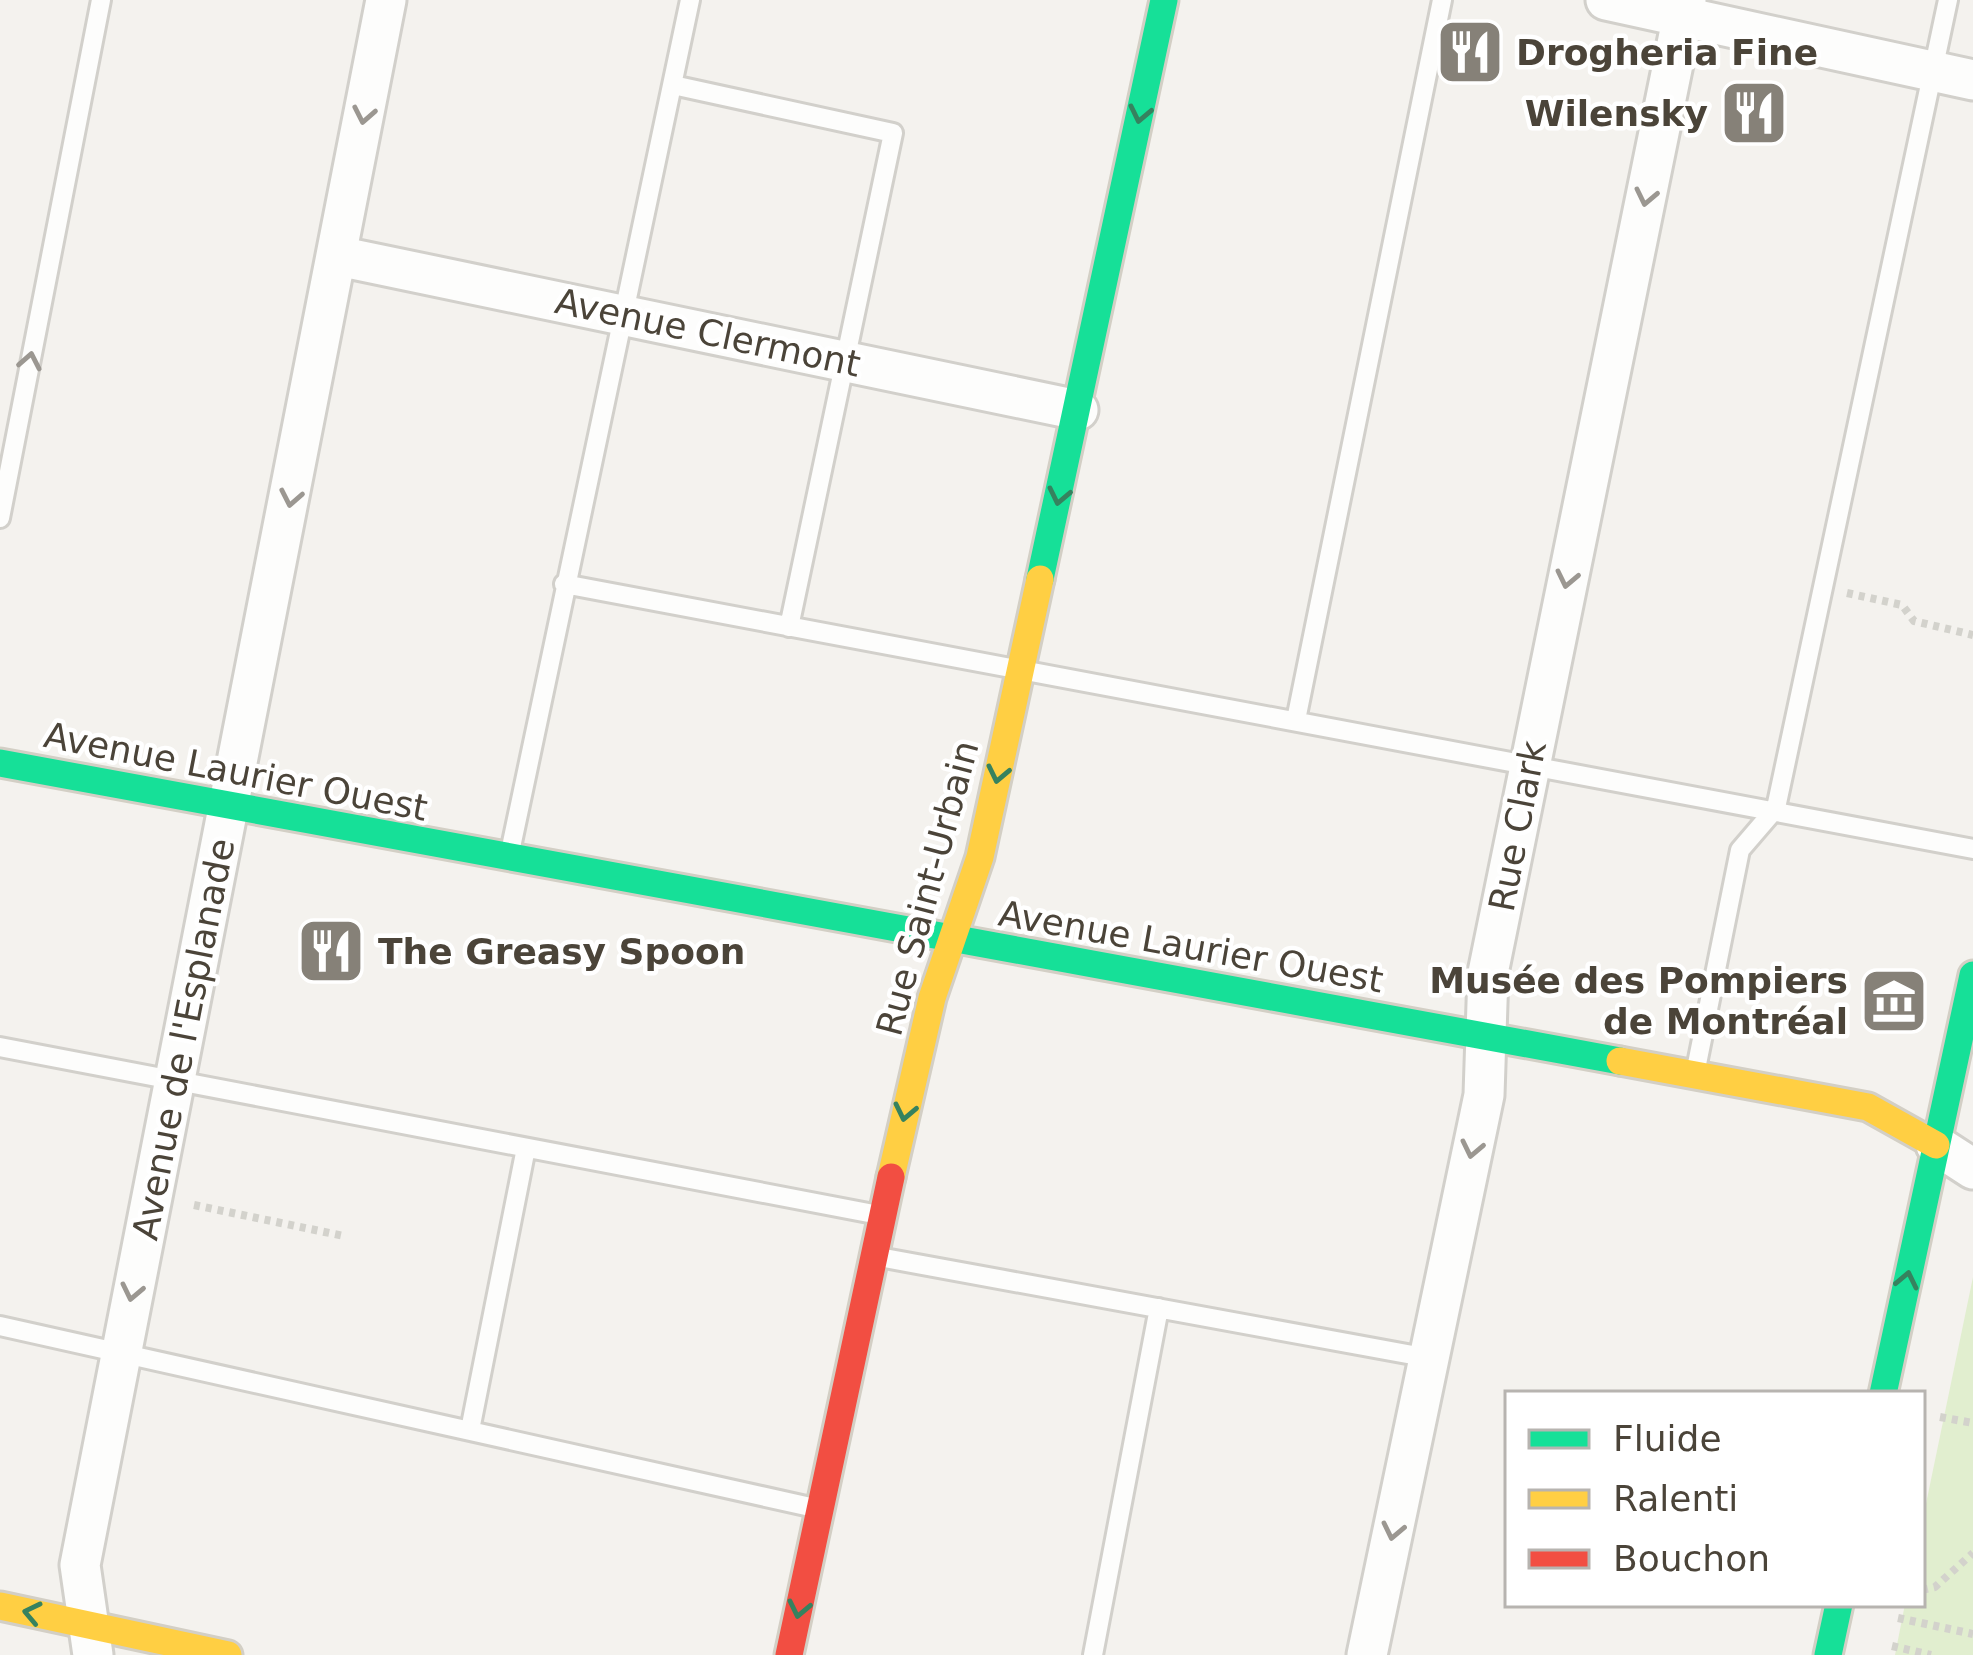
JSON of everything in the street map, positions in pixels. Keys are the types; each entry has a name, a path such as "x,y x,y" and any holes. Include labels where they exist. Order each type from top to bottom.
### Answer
{"main road":[{"name":"Rue Saint-Urbain","path":"789,1655 932,998 980,857 1165,0"},
{"name":"Avenue Laurier Ouest","path":"0,764 1868,1107 1936,1145"},
{"path":"1884,1391 1973,975"},
{"path":"0,1606 92,1640 228,1655"},
{"path":"1828,1655 1838,1607"}],"street":[{"name":"Avenue de l'Esplanade","path":"92,1640 80,1565 386,0"},
{"path":"1606,0 1684,9 1973,80"},
{"name":"Rue Clark","path":"1367,1655 1484,1095 1488,973 1684,9"},
{"name":"Avenue Clermont","path":"338,256 1078,410"},
{"path":"1936,1145 1973,1169"}],"lane":[{"path":"0,518 100,0"},
{"path":"509,858 690,0"},
{"path":"1296,720 1442,0"},
{"path":"1695,1078 1740,850 1776,808 1819,587 1948,0"},
{"path":"673,86 893,133 789,627"},
{"path":"564,584 1530,761 1973,848"},
{"path":"0,1047 884,1216"},
{"path":"470,1430 526,1148"},
{"path":"876,1256 1429,1358"},
{"path":"1094,1655 1159,1308"},
{"path":"0,1326 820,1509"}],"path":[{"path":"1819,587 1902,605 1914,621 1973,635"},
{"path":"194,1205 344,1236"},
{"path":"1940,1417 1973,1423"},
{"path":"1925,1589 1935,1587 1973,1553"},
{"path":"1898,1618 1973,1634"},
{"path":"1892,1646 1931,1655"}],"green space":[{"path":"1973,1277 1973,1655 1895,1655 1904,1607 1925,1607 1925,1509"}],"traffic: fast":[{"path":"1040,579 1164,0"},
{"path":"0,763 1620,1061"},
{"path":"1884,1391 1973,975"},
{"path":"1828,1655 1838,1607"}],"traffic: slow":[{"path":"891,1177 932,998 980,857 1040,579"},
{"path":"1620,1061 1868,1107 1936,1145"},
{"path":"0,1606 228,1655"}],"traffic: jam":[{"path":"789,1655 891,1177"}],"place":[{"name":"Drogheria Fine","path":"1470,52"},
{"name":"Wilensky","path":"1754,113"},
{"name":"The Greasy Spoon","path":"331,951"},
{"name":"Musée des Pompiers de Montréal","path":"1894,1001"}]}
